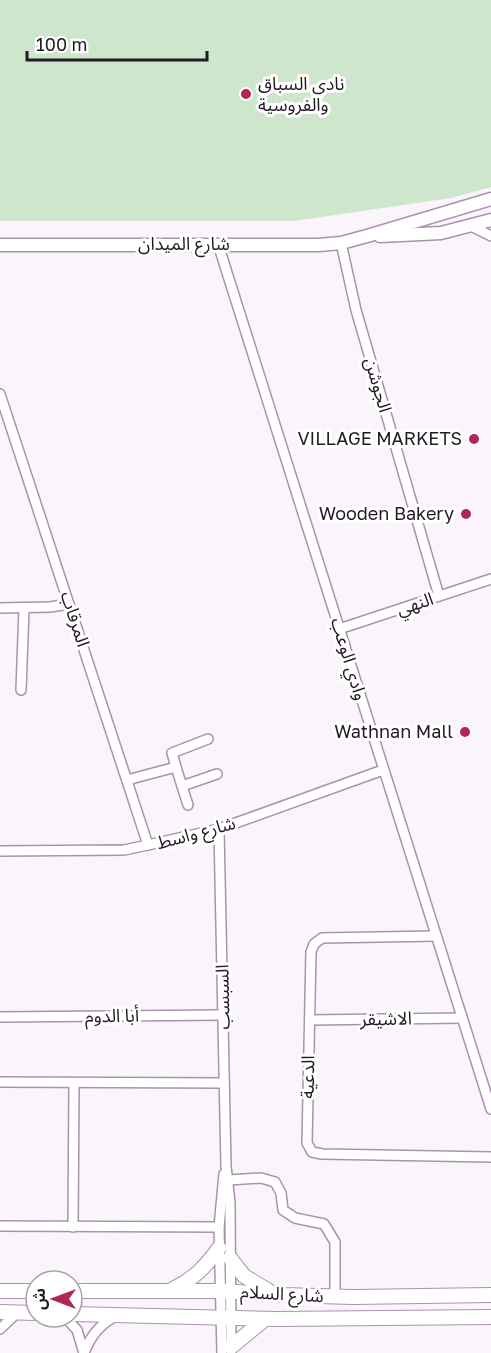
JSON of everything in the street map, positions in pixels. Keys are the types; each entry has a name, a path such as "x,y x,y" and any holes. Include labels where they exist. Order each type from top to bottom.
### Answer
{"main road":[{"path":"168,1291 187,1283 198,1274 219,1248"},
{"path":"230,1258 244,1276 273,1294"},
{"path":"0,1291 24,1291"},
{"name":"شارع السلام","path":"84,1291 226,1291 334,1296 491,1295"},
{"path":"0,1312 24,1312"},
{"name":"شارع السلام","path":"84,1314 265,1319 491,1317"},
{"path":"228,1351 265,1319"}],"street":[{"name":"شارع الميدان","path":"0,245 340,243 491,199"},
{"name":"شارع الميدان","path":"367,236 425,235 491,220"},
{"path":"471,226 491,236"},
{"name":"الجوشن","path":"340,243 356,310 439,596"},
{"name":"وادي الوعب","path":"218,244 462,1018 487,1080 491,1109"},
{"name":"المرقاب","path":"0,394 148,845"},
{"name":"النهي","path":"339,629 491,579"},
{"path":"0,608 50,608 69,604"},
{"path":"21,690 24,609"},
{"path":"188,805 172,753 208,739"},
{"path":"127,780 176,767"},
{"name":"شارع واسط","path":"0,851 124,850 148,845 219,829 383,770"},
{"path":"182,786 217,774"},
{"name":"السبسب","path":"219,829 230,1258 226,1291 228,1351"},
{"name":"الدعية","path":"436,936 322,938 315,944 311,952 307,1143 312,1152 322,1155 491,1157"},
{"name":"أبا الدوم","path":"0,1017 224,1015"},
{"name":"الاشيقر","path":"310,1020 462,1018"},
{"path":"0,1082 224,1083"},
{"path":"73,1227 74,1083"},
{"name":"السبسب","path":"226,1166 219,1227 219,1248 226,1291"},
{"path":"228,1180 261,1178 275,1182 281,1193 283,1210 295,1218 324,1224 335,1242 334,1296"},
{"path":"0,1226 219,1227"},
{"path":"0,1329 18,1312"},
{"path":"84,1353 94,1333 102,1324 120,1314"},
{"path":"76,1329 84,1353"}],"green space":[{"name":"نادي السباق والفروسية","path":"0,0 491,0 491,187 451,198 294,221 0,221"}],"place":[{"name":"نادي السباق والفروسية","path":"246,94"},
{"name":"VILLAGE MARKETS","path":"474,439"},
{"name":"Wooden Bakery","path":"466,514"},
{"name":"Wathnan Mall","path":"465,732"}]}
